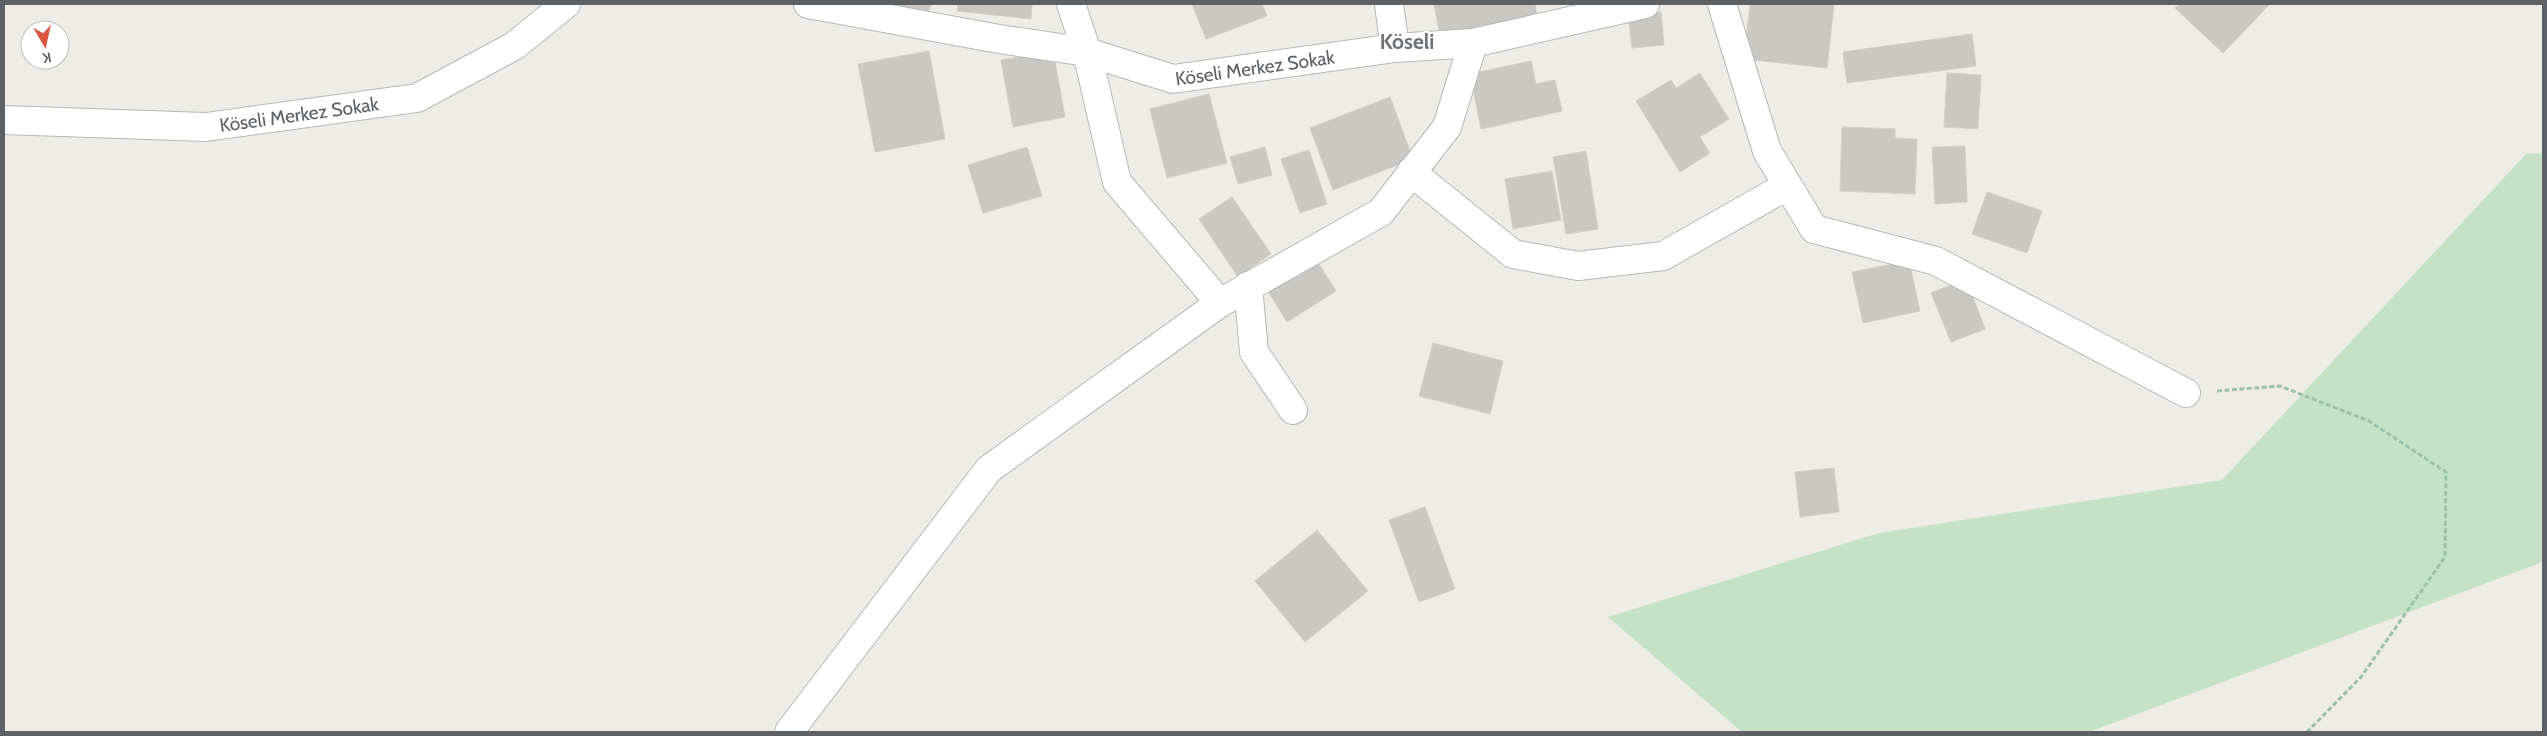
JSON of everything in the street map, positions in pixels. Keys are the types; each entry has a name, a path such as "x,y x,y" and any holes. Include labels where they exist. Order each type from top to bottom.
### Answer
{"street":[{"name":"Köseli Merkez Sokak","path":"4,120 206,127 417,98 514,46 566,4"},
{"name":"Köseli Merkez Sokak","path":"808,4 999,39 1087,52 1173,79 1395,48 1473,43 1645,4"},
{"path":"1071,4 1087,52 1118,182 1220,303"},
{"path":"1389,4 1395,48"},
{"path":"1722,4 1767,151 1814,229 1936,261 2186,393"},
{"path":"789,732 990,469 1220,303 1380,212 1447,127 1473,43"},
{"path":"1411,172 1513,254 1578,266 1663,256 1787,186"},
{"path":"1248,286 1254,352 1293,410"}],"path":[{"path":"2186,393 2280,386 2369,421 2446,472 2445,558 2361,677 2307,732"}],"green space":[{"path":"2543,153 2543,562 2089,732 1742,732 1608,617 1879,533 2222,480 2526,154"}],"building":[{"path":"884,4 931,4 929,11"},
{"path":"958,4 1032,4 1031,19 957,11"},
{"path":"1192,4 1262,4 1267,16 1206,39"},
{"path":"1434,4 1535,4 1537,16 1440,35"},
{"path":"1750,4 1834,4 1827,68 1744,59"},
{"path":"2180,4 2270,4 2223,53 2175,8"},
{"path":"1661,12 1664,45 1632,48 1628,15"},
{"path":"1972,34 1976,66 1847,83 1843,52"},
{"path":"929,51 945,139 875,152 858,64"},
{"path":"1053,51 1065,117 1013,127 1001,60"},
{"path":"1531,61 1536,84 1555,80 1562,111 1481,129 1470,74"},
{"path":"1700,73 1729,119 1700,137 1710,153 1680,172 1636,101 1671,80 1676,88"},
{"path":"1947,73 1981,75 1978,129 1944,127"},
{"path":"1209,94 1227,163 1167,178 1150,109"},
{"path":"1390,97 1413,159 1333,190 1310,128"},
{"path":"1842,127 1895,129 1895,138 1917,139 1915,194 1840,191"},
{"path":"1965,146 1967,202 1935,204 1932,147"},
{"path":"1027,147 1042,196 983,213 968,165"},
{"path":"1265,147 1272,175 1238,184 1230,157"},
{"path":"1309,150 1327,204 1300,213 1281,159"},
{"path":"1586,151 1598,229 1566,234 1553,157"},
{"path":"1552,171 1561,220 1513,229 1505,179"},
{"path":"1987,192 2042,211 2027,253 1972,234"},
{"path":"1232,197 1271,254 1238,277 1199,219"},
{"path":"1315,258 1336,291 1287,322 1266,288"},
{"path":"1909,261 1920,311 1863,323 1852,272"},
{"path":"1966,279 1985,329 1951,342 1931,293"},
{"path":"1433,343 1503,361 1490,414 1419,396"},
{"path":"1834,468 1839,512 1800,517 1795,472"},
{"path":"1425,507 1455,589 1419,602 1389,520"},
{"path":"1317,530 1368,591 1305,642 1255,581"}],"district":[{"name":"Köseli","path":"1407,41"}]}
